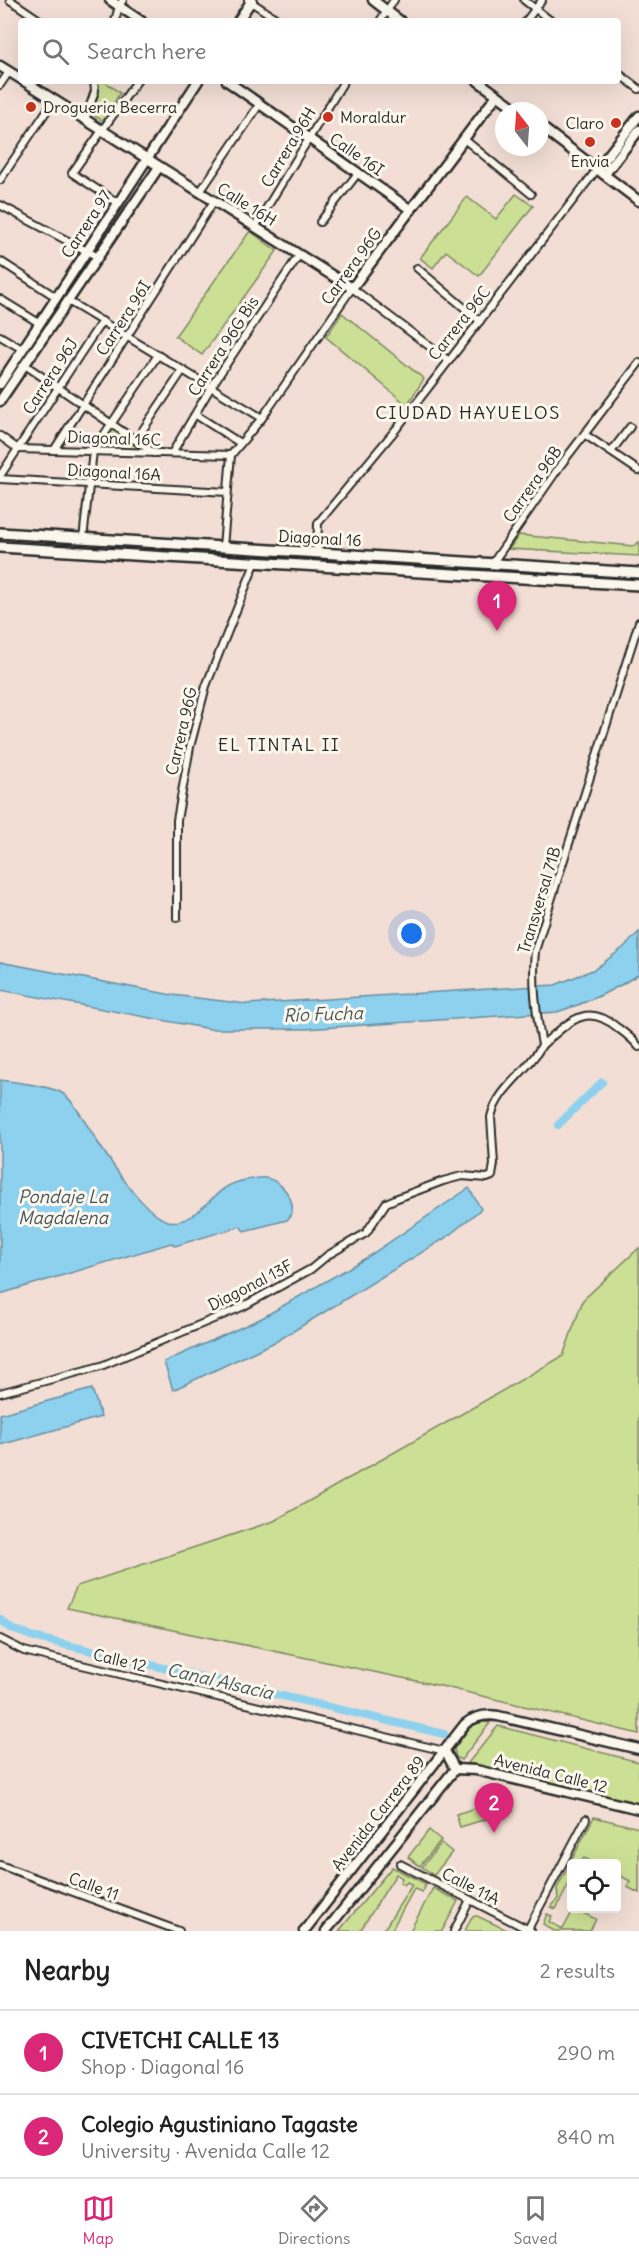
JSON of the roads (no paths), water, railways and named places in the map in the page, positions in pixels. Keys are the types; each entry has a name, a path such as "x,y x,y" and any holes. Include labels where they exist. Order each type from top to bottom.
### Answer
{"main road":[{"name":"Diagonal 16","path":"0,533 639,573"},
{"name":"Diagonal 16","path":"0,547 639,585"}],"street":[{"path":"10,0 37,18"},
{"path":"110,0 121,3 138,18"},
{"path":"373,0 396,18"},
{"path":"382,18 394,0"},
{"path":"524,0 547,18"},
{"path":"528,18 542,0"},
{"path":"240,18 250,1 275,18"},
{"path":"116,18 121,3"},
{"name":"Calle 16H","path":"0,66 18,78"},
{"path":"0,85 9,72"},
{"path":"621,75 639,89"},
{"name":"Calle 16H","path":"28,84 352,288 449,361"},
{"path":"85,120 95,91 94,84"},
{"path":"118,203 72,173 135,84"},
{"name":"Carrera 97","path":"1,379 196,84"},
{"name":"Calle 16I","path":"231,84 411,210"},
{"name":"Carrera 96H","path":"255,227 342,84"},
{"path":"483,84 507,102"},
{"name":"Carrera 96G","path":"231,455 262,418 352,288 497,95"},
{"path":"0,180 54,100"},
{"path":"200,192 260,105"},
{"name":"Carrera 96C","path":"602,171 639,116"},
{"name":"Carrera 96C","path":"317,553 318,523 397,428 480,321 602,171 639,130"},
{"path":"549,133 639,201"},
{"path":"464,139 531,194"},
{"name":"Carrera 97","path":"0,401 159,166"},
{"path":"320,222 358,173"},
{"name":"Carrera 96I","path":"54,450 214,201"},
{"path":"0,205 98,258"},
{"name":"Carrera 96G Bis","path":"172,453 211,387 299,255"},
{"path":"0,261 56,297"},
{"path":"417,268 480,321"},
{"path":"0,299 39,323"},
{"path":"68,301 262,418"},
{"name":"Carrera 96J","path":"0,478 102,321"},
{"path":"0,336 22,349"},
{"path":"83,539 93,451 158,355"},
{"name":"Carrera 96B","path":"492,564 584,434 639,363"},
{"path":"25,365 154,453"},
{"path":"136,440 183,370"},
{"path":"195,415 240,444"},
{"path":"611,452 630,428"},
{"path":"584,434 639,471"},
{"path":"0,436 18,449"},
{"name":"Diagonal 16C","path":"18,449 231,455"},
{"path":"223,547 231,455"},
{"name":"Diagonal 16A","path":"0,478 227,492"},
{"name":"Carrera 96G","path":"177,918 177,820 190,747 206,686 256,561"},
{"name":"Transversal 71B","path":"543,1045 537,1017 533,970 535,951 639,622"},
{"path":"543,1045 574,1020 589,1014 602,1016 634,1040 639,1047"},
{"name":"Diagonal 13F","path":"0,1393 101,1366 242,1307 310,1269 328,1255 366,1233 386,1203 395,1198 462,1176 487,1178 492,1176 494,1164 491,1117 493,1110 507,1088 524,1071 543,1045"},
{"name":"Calle 12","path":"0,1640 24,1651 48,1657 445,1751"},
{"name":"Avenida Carrera 89","path":"304,1931 465,1724 478,1716 498,1716 639,1749"},
{"path":"445,1751 455,1769"},
{"name":"Avenida Carrera 89","path":"327,1930 455,1769"},
{"name":"Avenida Calle 12","path":"455,1769 476,1770 639,1809"},
{"path":"529,1930 586,1819"},
{"name":"Calle 11A","path":"400,1864 529,1930"},
{"name":"Calle 11","path":"0,1865 179,1931"},
{"path":"454,1931 470,1900"}],"water":[{"name":"Río Fucha","path":"639,932 639,974 600,996 557,1012 305,1029 210,1029 0,990 0,962 172,995 247,1004 555,985 595,969 624,947"},
{"name":"Pondaje La Magdalena","path":"0,1080 50,1088 66,1096 135,1194 158,1216 168,1221 185,1220 192,1216 228,1186 260,1178 274,1181 287,1192 292,1207 291,1214 287,1220 244,1231 240,1226 175,1246 171,1243 0,1294"},
{"path":"469,1188 481,1209 447,1237 277,1341 173,1390 164,1362 262,1318 366,1258"},
{"path":"92,1389 101,1417 0,1445 0,1414"}],"waterway":[{"path":"558,1125 602,1082"},
{"name":"Canal Alsacia","path":"0,1619 12,1629 37,1638 444,1734"}],"place":[{"name":"Drogueria Becerra","path":"31,107"},
{"name":"Moraldur","path":"328,117"},
{"name":"Claro","path":"616,123"},
{"name":"Envia","path":"590,142"},
{"name":"CIVETCHI CALLE 13","path":"497,631"},
{"name":"Colegio Agustiniano Tagaste","path":"494,1833"}],"district":[{"name":"CIUDAD HAYUELOS","path":"468,412"},
{"name":"EL TINTAL II","path":"279,744"}]}
